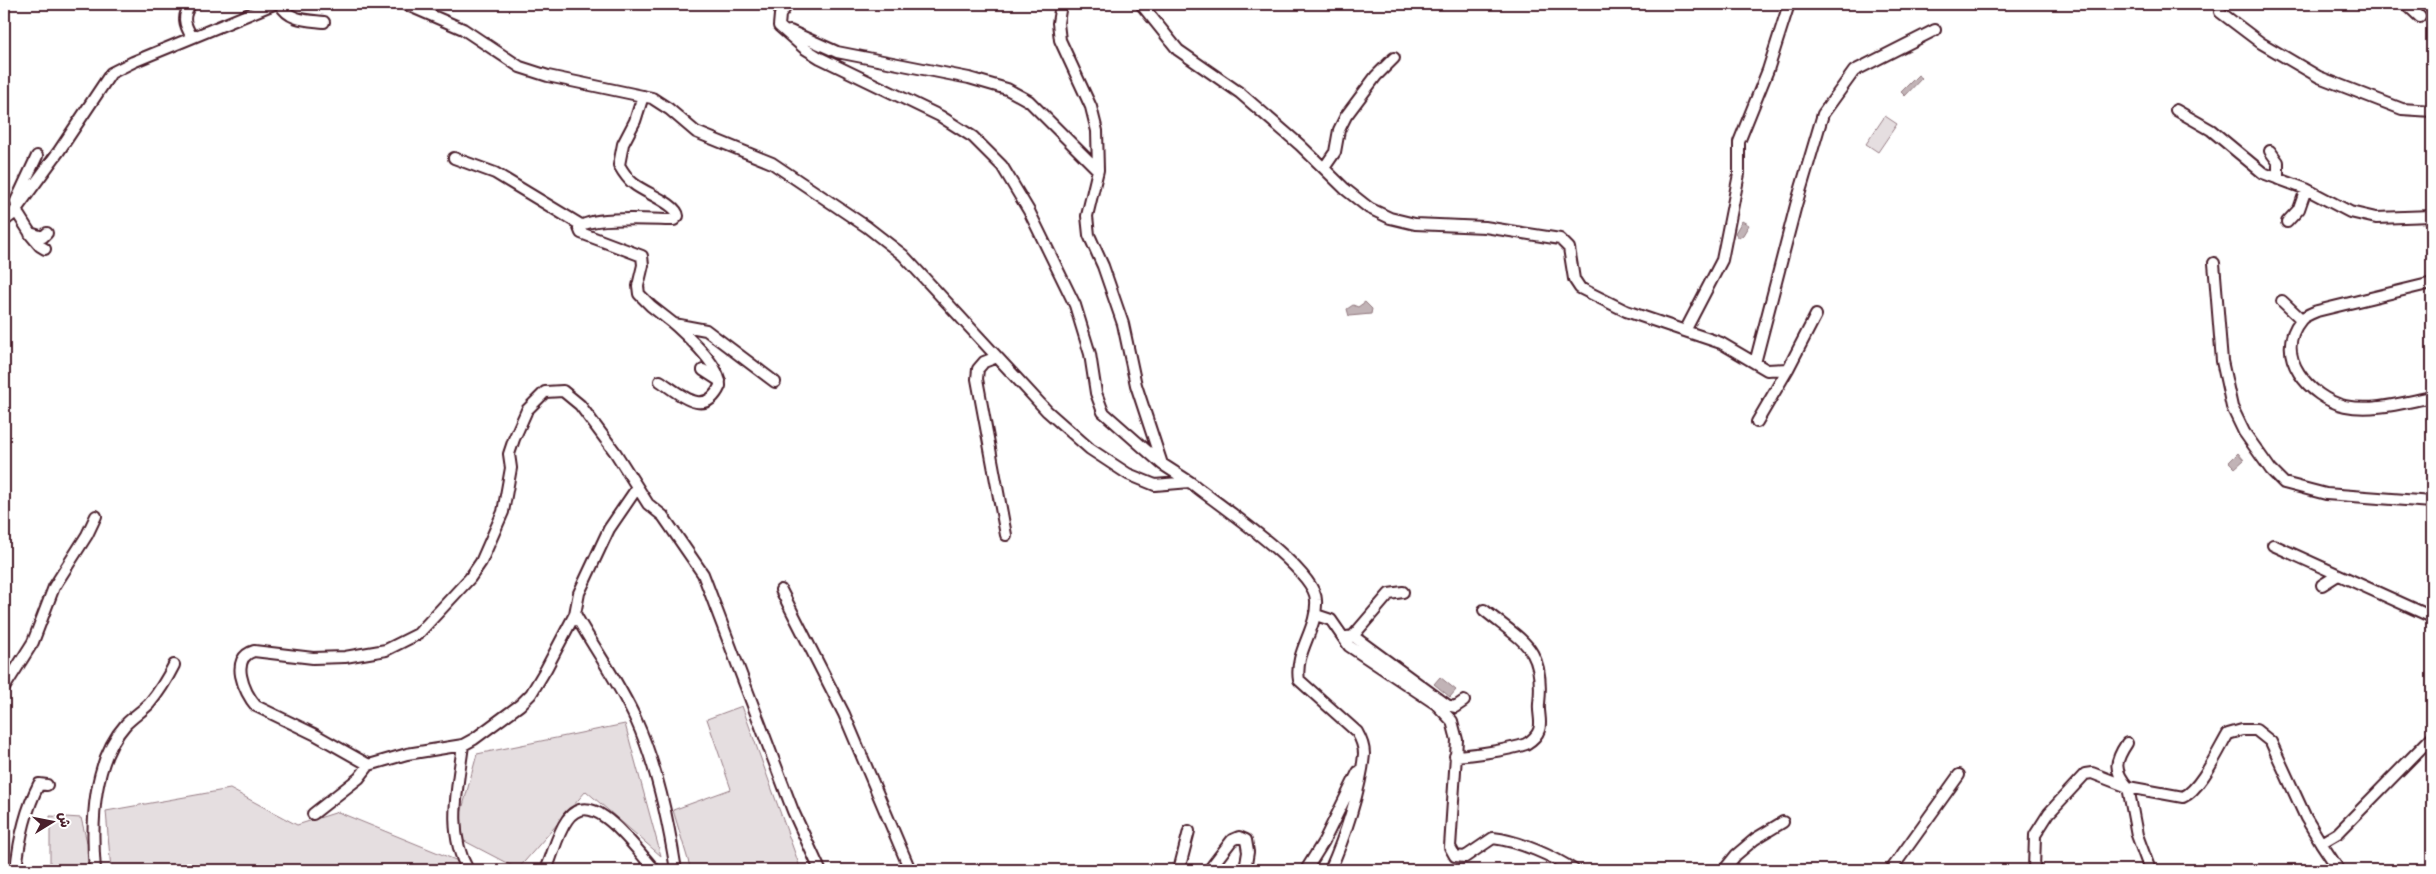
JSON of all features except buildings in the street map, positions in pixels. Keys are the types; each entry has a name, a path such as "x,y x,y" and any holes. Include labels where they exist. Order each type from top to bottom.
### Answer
{"street":[{"path":"191,4 185,12 184,18 185,25 192,37"},
{"path":"4,221 12,215 59,151 111,74 192,37 274,4"},
{"path":"280,4 283,10 296,19 324,22"},
{"path":"405,4 463,30 528,70 658,101 696,132 772,163 867,227 903,254 1061,424 1111,463 1128,474 1155,485 1190,482"},
{"path":"788,4 780,16 780,26 804,48 820,58 940,116 972,137 1002,166 1029,211 1075,305 1090,354 1096,393 1103,412 1162,464 1190,482 1294,563 1314,590 1316,615 1297,669 1299,680 1357,732 1362,742 1364,754 1358,786 1338,852 1330,870"},
{"path":"1060,4 1058,23 1060,40 1092,112 1097,132 1098,170 1087,216 1089,234 1103,266 1123,324 1136,385 1162,464"},
{"path":"1141,4 1178,50 1240,92 1359,200 1379,214 1415,224 1485,227 1560,239 1569,248 1574,279 1580,288 1626,311 1721,343 1767,370 1788,369"},
{"path":"1685,331 1722,260 1738,174 1740,142 1768,70 1789,4"},
{"path":"2406,4 2420,16"},
{"path":"2220,12 2261,43 2319,77 2402,110 2432,111"},
{"path":"780,26 837,52 969,78 1007,89 1029,102 1098,170"},
{"path":"1755,363 1796,205 1824,114 1854,71 1935,30"},
{"path":"1324,168 1335,152 1339,130 1346,116 1376,76 1394,58"},
{"path":"454,158 495,173 581,224 603,221 674,220 678,216 678,211 646,193 630,181 619,165 623,144 643,96"},
{"path":"2176,110 2211,130 2263,173 2306,189 2350,212 2376,218 2432,216"},
{"path":"2270,151 2278,162 2278,179"},
{"path":"37,156 16,201 16,209 30,233 40,246 45,249"},
{"path":"2287,222 2299,209 2306,189"},
{"path":"581,224 579,228 581,233 642,256 643,265 638,286 639,294 695,344 716,369 720,381 718,389 713,396 698,403 689,401 660,381"},
{"path":"30,233 43,237 47,233"},
{"path":"2214,263 2222,361 2232,407 2244,432 2271,470 2284,483 2326,494 2432,502"},
{"path":"2432,283 2317,311 2302,319 2293,332 2291,350 2296,371 2307,384 2326,398 2345,406 2393,405 2432,397"},
{"path":"2282,302 2302,319"},
{"path":"1756,422 1788,369 1816,315"},
{"path":"674,324 706,330 775,382"},
{"path":"997,357 984,362 978,369 978,380 1006,535"},
{"path":"703,370 720,381"},
{"path":"369,765 314,734 256,706 250,699 241,674 239,664 242,658 254,651 313,658 367,654 403,643 418,634 470,578 481,562 503,512 511,468 509,454 527,410 545,392 563,391 574,398 615,452 648,504 663,516 703,574 793,811 820,870"},
{"path":"313,814 359,778 369,765 407,754 463,744 510,713 531,694 575,614 580,593 609,528 637,488"},
{"path":"4,688 33,642 54,587 87,536 96,516"},
{"path":"2273,545 2432,618"},
{"path":"2322,584 2338,575"},
{"path":"781,590 844,714 910,870"},
{"path":"1342,635 1354,636 1382,600 1389,594 1403,592"},
{"path":"1455,756 1471,755 1527,743 1539,731 1541,724 1539,706 1542,680 1537,661 1530,648 1484,610"},
{"path":"575,614 608,666 642,735 660,794 676,870"},
{"path":"1316,615 1331,620 1349,646 1436,704 1447,714 1455,730 1457,740 1450,848 1455,856 1465,857 1493,838 1517,843 1574,870"},
{"path":"1354,636 1447,705 1455,707 1464,700"},
{"path":"95,870 93,828 96,802 109,750 125,725 157,694 174,665"},
{"path":"2034,870 2035,835 2049,813 2084,774 2092,773 2128,787 2183,797 2190,794 2228,734 2242,730 2256,730 2271,742 2306,818 2339,870"},
{"path":"2321,843 2338,833 2432,737"},
{"path":"2127,743 2118,756 2117,770 2128,787 2137,835 2150,870"},
{"path":"463,744 454,820 459,850 468,870"},
{"path":"1306,870 1324,841 1352,780 1360,769"},
{"path":"1891,870 1959,775"},
{"path":"16,870 20,835 33,796 39,784 47,785"},
{"path":"546,870 567,819 574,812 582,809 591,809 600,812 612,822 655,870"},
{"path":"1724,870 1736,855 1755,839 1783,822"},
{"path":"1179,870 1189,831"},
{"path":"1210,870 1232,840 1239,837 1246,840 1248,852 1245,870"}],"shaded area":[{"path":"1918,75 1922,78 1905,96 1901,92"},
{"path":"1885,116 1897,124 1878,152 1866,144"},
{"path":"1742,221 1749,225 1739,238 1735,233"},
{"path":"1365,302 1372,309 1371,314 1349,316 1347,309 1353,305 1358,307"},
{"path":"2238,453 2244,460 2235,468 2229,462"},
{"path":"1440,677 1456,690 1450,697 1434,684"},
{"path":"742,706 801,870 691,870 673,810 731,789 707,719"},
{"path":"625,724 661,856 586,791 518,869 455,836 477,754"},
{"path":"230,789 297,825 338,812 458,861 468,870 111,870 106,811"},
{"path":"50,816 81,818 94,870 50,870"}]}
